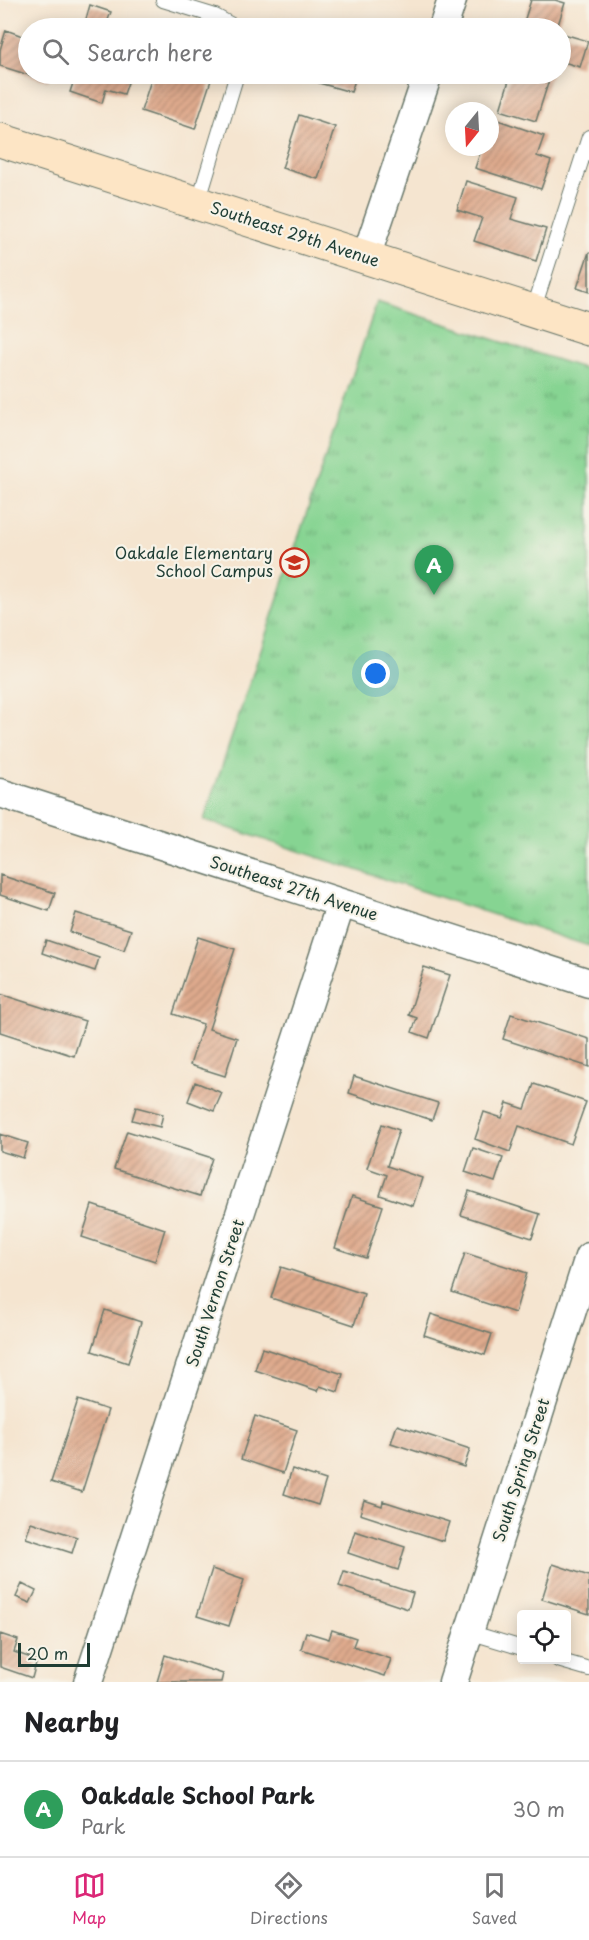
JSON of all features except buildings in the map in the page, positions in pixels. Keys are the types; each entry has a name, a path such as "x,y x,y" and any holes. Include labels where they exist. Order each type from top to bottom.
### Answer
{"street":[{"path":"446,18 452,0"},
{"path":"366,257 425,84"},
{"name":"Southeast 29th Avenue","path":"0,140 589,329"},
{"name":"Southeast 27th Avenue","path":"0,793 589,983"},
{"name":"South Vernon Street","path":"88,1682 341,903"},
{"name":"South Spring Street","path":"453,1682 589,1257"}],"lane":[{"path":"163,0 219,18"},
{"path":"198,203 234,84"},
{"path":"533,311 589,137"},
{"path":"469,1632 517,1646"},
{"path":"571,1663 589,1669"}],"green space":[{"path":"377,302 589,370 589,946 204,820"}],"place":[{"name":"Oakdale Elementary School Campus","path":"294,562"},
{"name":"Oakdale School Park","path":"434,595"}]}
